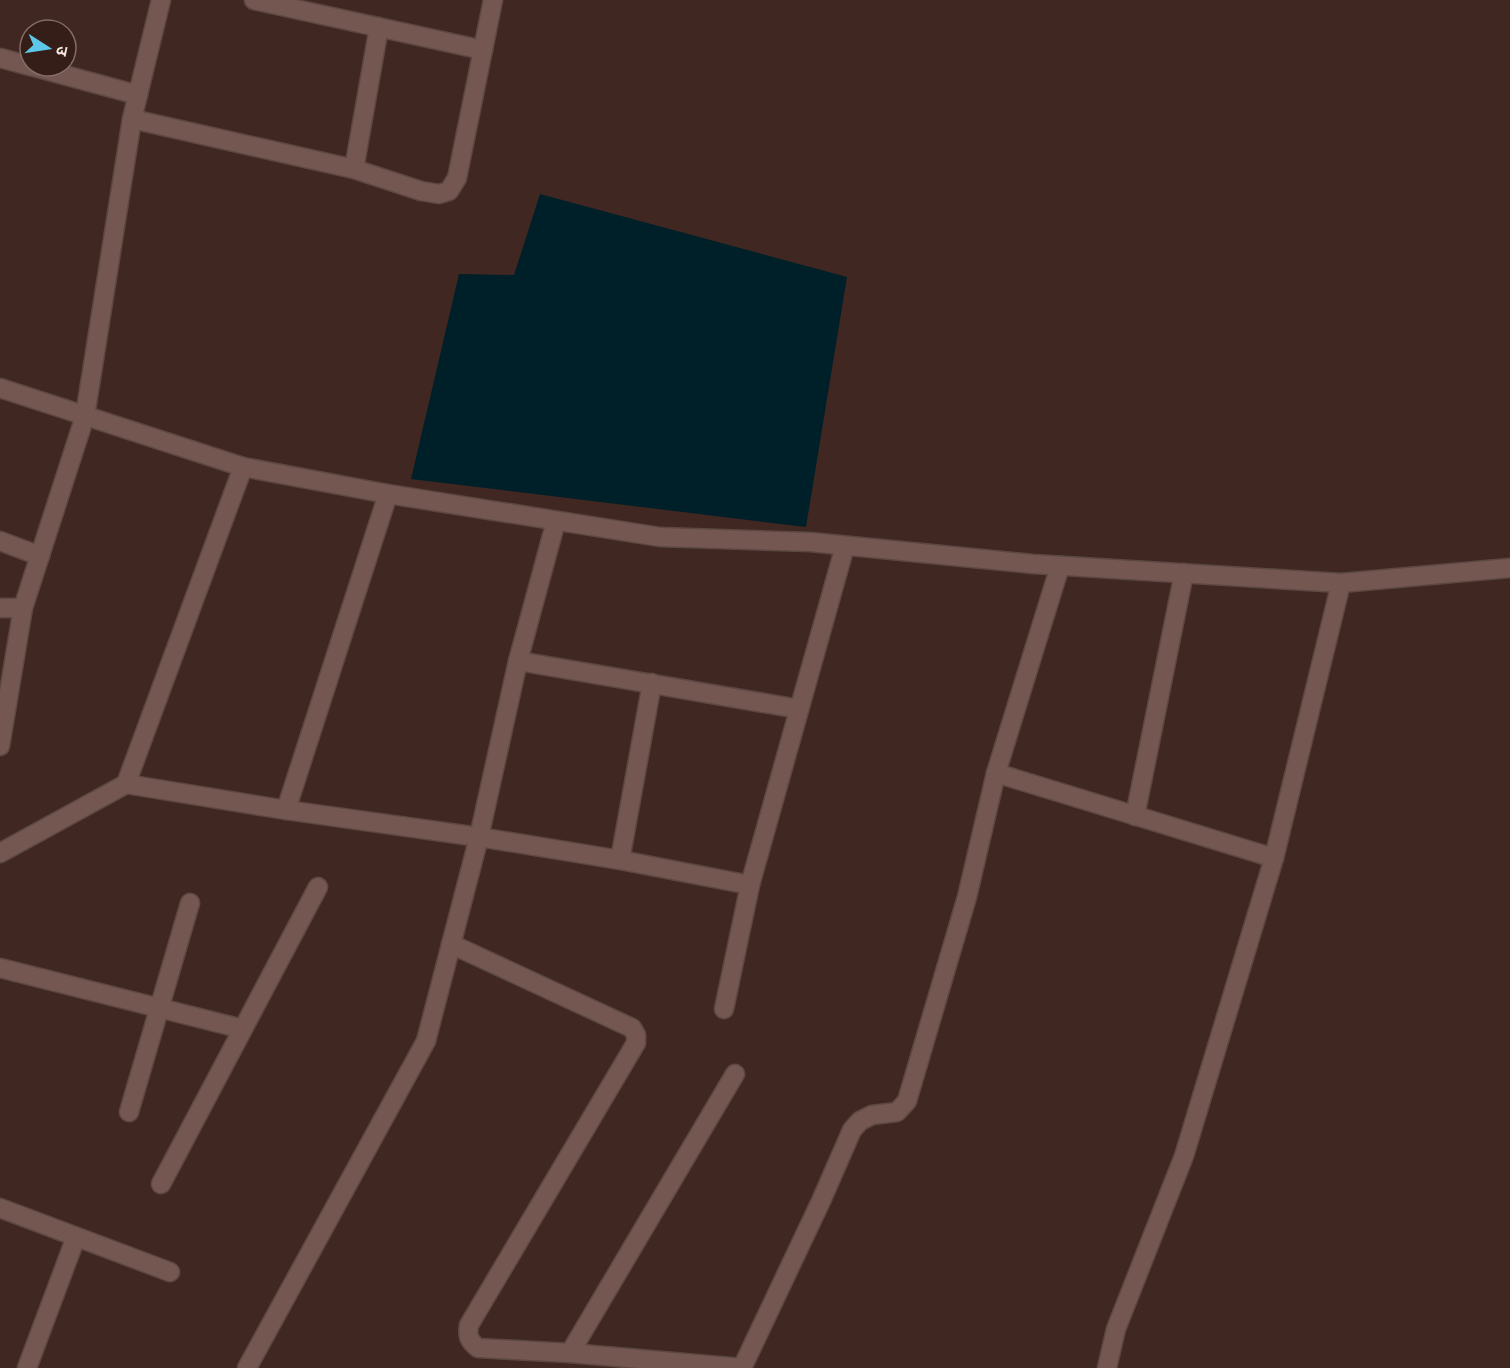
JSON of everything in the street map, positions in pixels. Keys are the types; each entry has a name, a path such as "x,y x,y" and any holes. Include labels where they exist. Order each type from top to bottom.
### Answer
{"street":[{"path":"0,746 23,608 85,416 132,119 161,0"},
{"path":"254,0 483,50"},
{"path":"132,119 354,169 421,191 439,194 449,191 457,178 492,0"},
{"path":"354,169 379,27"},
{"path":"0,58 18,63"},
{"path":"75,78 138,95"},
{"path":"0,388 243,467 388,495 660,537 810,543 1060,566 1341,582 1510,568"},
{"path":"126,784 243,467"},
{"path":"286,810 388,495"},
{"path":"246,1368 426,1041 479,837 518,661 556,521"},
{"path":"0,541 40,556"},
{"path":"724,1009 750,885 845,546"},
{"path":"451,944 632,1028 636,1035 636,1043 469,1325 467,1334 470,1342 478,1348 570,1353 742,1368 852,1130 860,1121 872,1115 897,1112 907,1101 967,897 996,773 1060,566"},
{"path":"1135,816 1185,573"},
{"path":"1107,1368 1116,1329 1184,1156 1274,858 1341,582"},
{"path":"0,608 23,608"},
{"path":"518,661 799,709"},
{"path":"620,860 652,683"},
{"path":"996,773 1274,858"},
{"path":"0,853 126,784 286,810 479,837 620,860 750,885"},
{"path":"161,1184 318,887"},
{"path":"129,1112 190,903"},
{"path":"0,968 243,1029"},
{"path":"570,1353 735,1074"},
{"path":"0,1208 170,1272"},
{"path":"27,1368 76,1237"}],"water":[{"path":"540,194 847,277 806,527 411,479 459,274 514,275"}]}
